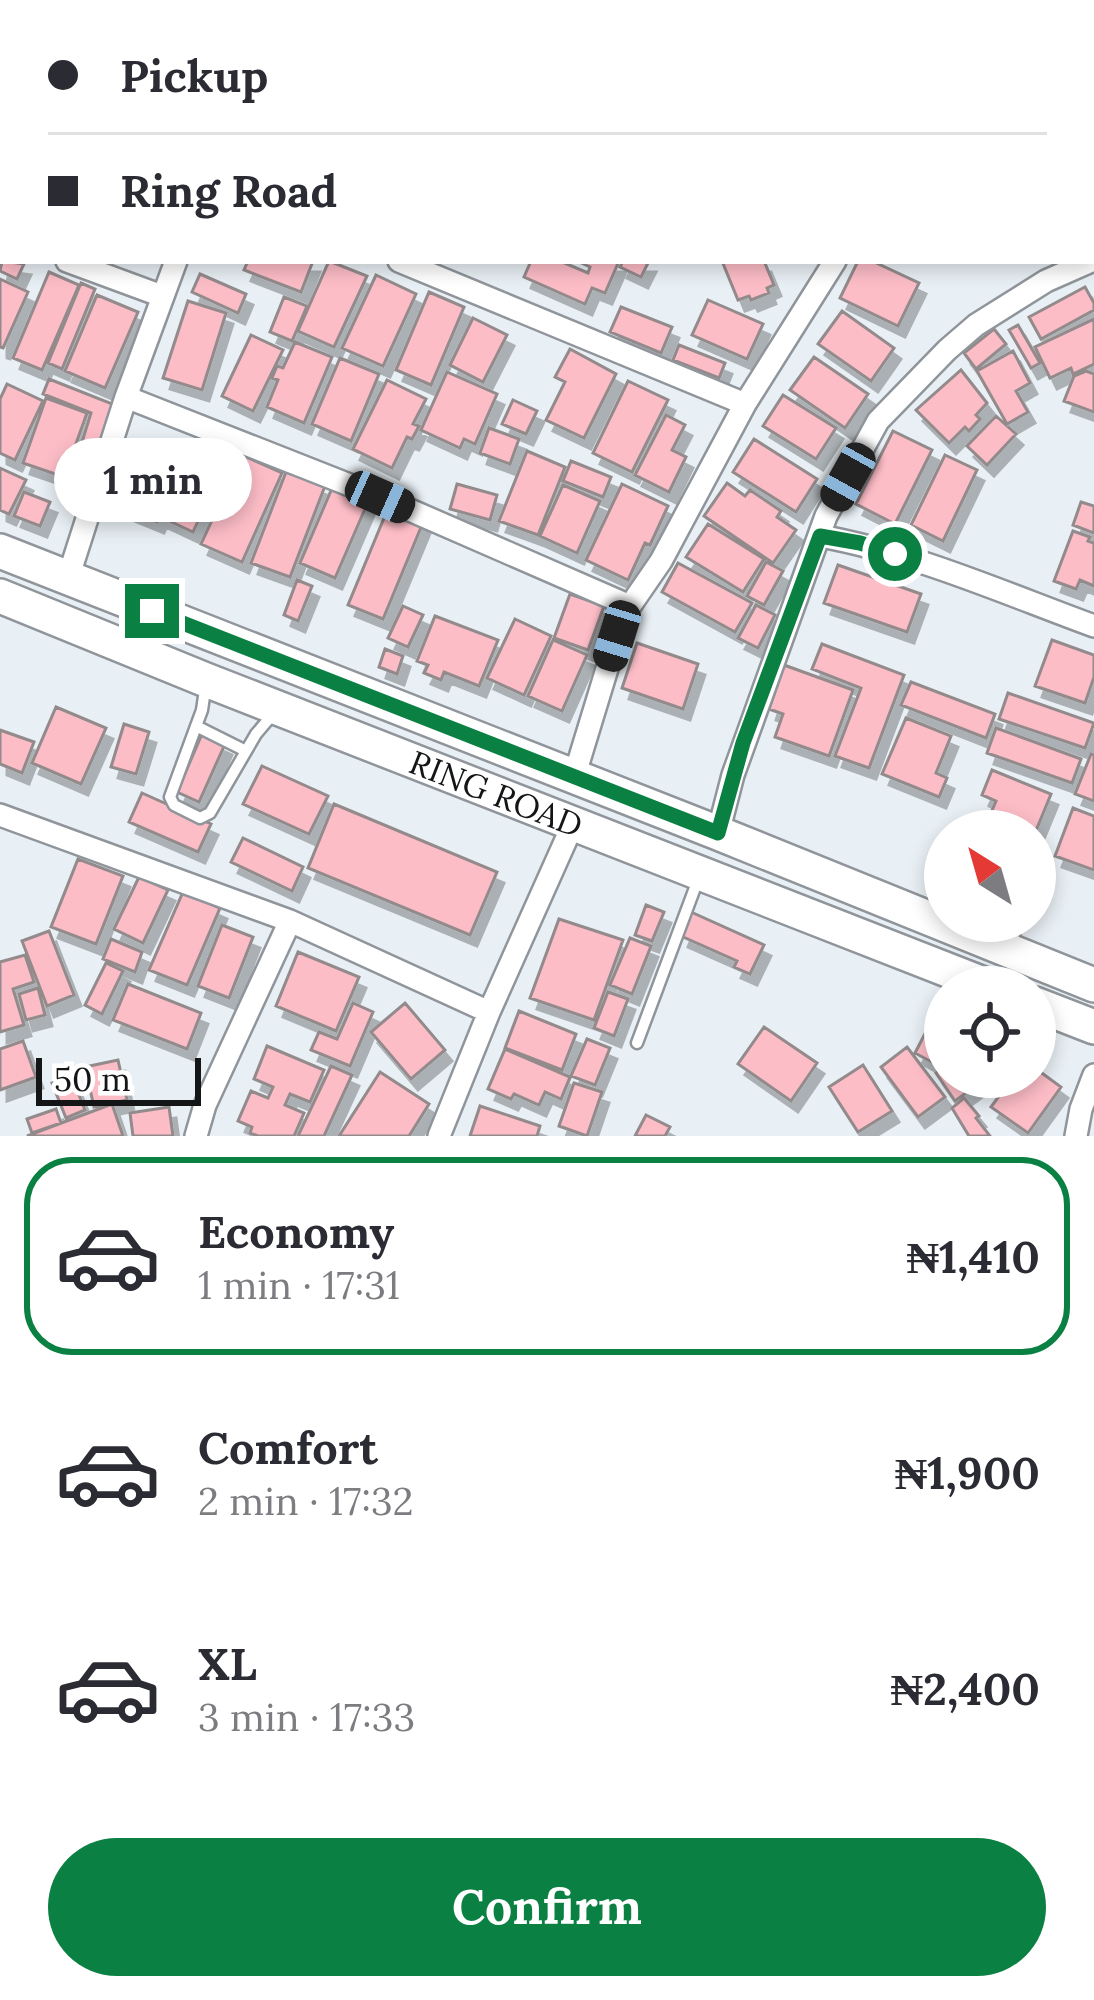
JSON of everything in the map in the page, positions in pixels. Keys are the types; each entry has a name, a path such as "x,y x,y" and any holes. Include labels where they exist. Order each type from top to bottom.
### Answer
{"main road":[{"name":"RING ROAD","path":"0,550 924,913"},
{"name":"RING ROAD","path":"0,596 937,966"},
{"name":"RING ROAD","path":"1024,942 1094,985"},
{"path":"1056,1012 1094,1027"}],"street":[{"path":"75,264 162,296"},
{"path":"68,578 175,264"},
{"path":"406,264 745,404"},
{"path":"574,777 630,606 661,561 745,404 834,264"},
{"path":"718,833 747,733 826,516 878,422 976,325 1046,280 1083,264"},
{"path":"126,397 380,497 630,606"},
{"path":"820,536 860,543 1094,626"},
{"path":"0,815 290,921 489,1012"},
{"path":"439,1136 574,822"},
{"path":"196,1136 205,1105 290,921"},
{"path":"1076,1136 1094,1076"}],"lane":[{"path":"206,680 205,700 170,797 174,805 200,818 205,817 263,723 279,707"},
{"path":"196,726 246,751"},
{"path":"637,1043 700,874"}],"building":[{"path":"2,264 24,264 17,279 0,271"},
{"path":"247,264 312,264 301,292 244,270"},
{"path":"328,264 367,276 334,347 298,331"},
{"path":"530,264 567,264 588,273 590,267 584,264 618,264 605,293 592,288 585,304 524,277"},
{"path":"622,264 648,264 641,277"},
{"path":"723,264 765,264 774,285 767,288 769,293 738,300"},
{"path":"857,264 878,264 919,283 898,326 840,298"},
{"path":"49,272 79,285 42,370 13,358"},
{"path":"200,274 246,294 238,313 192,292"},
{"path":"376,275 416,294 383,366 342,348"},
{"path":"0,279 28,292 3,348 0,347"},
{"path":"81,283 95,289 62,369 48,363"},
{"path":"1085,287 1094,310 1041,339 1029,317"},
{"path":"429,292 464,307 431,385 396,370"},
{"path":"97,295 138,312 105,388 65,371"},
{"path":"284,297 307,306 292,341 270,332"},
{"path":"708,300 763,324 747,359 692,335"},
{"path":"188,301 226,313 202,390 163,378"},
{"path":"621,307 672,327 661,353 610,332"},
{"path":"842,311 894,348 871,381 818,344"},
{"path":"473,318 507,335 483,382 450,365"},
{"path":"1094,319 1094,364 1050,378 1035,347"},
{"path":"1018,325 1040,363 1031,368 1009,330"},
{"path":"994,329 1006,344 976,369 964,353"},
{"path":"251,335 283,350 253,411 222,396"},
{"path":"295,342 332,357 304,423 267,407 278,380 272,378 277,366 283,368"},
{"path":"679,345 725,363 719,378 673,360"},
{"path":"570,349 616,374 584,438 546,420 565,382 555,377"},
{"path":"1013,351 1030,383 1016,391 1028,412 1007,424 977,371"},
{"path":"814,357 868,394 845,428 790,390"},
{"path":"340,358 379,374 351,441 312,424"},
{"path":"961,370 987,403 969,431 965,427 949,443 916,410"},
{"path":"1086,371 1094,374 1094,412 1064,401 1074,376"},
{"path":"447,372 497,394 475,444 464,439 460,448 421,430"},
{"path":"49,379 115,405 87,489 69,484 91,413 43,394"},
{"path":"387,380 426,399 413,424 419,426 412,439 407,437 392,468 353,449"},
{"path":"628,381 668,400 632,472 593,453"},
{"path":"7,384 43,401 15,460 0,453 0,399"},
{"path":"783,395 836,428 816,459 763,426"},
{"path":"46,398 87,413 64,477 23,463"},
{"path":"513,400 537,411 526,434 502,424"},
{"path":"666,415 685,425 672,450 686,457 669,492 635,475"},
{"path":"996,416 1016,434 987,465 967,446"},
{"path":"489,428 519,439 510,464 480,453"},
{"path":"893,431 932,450 895,524 856,504"},
{"path":"198,438 230,453 193,532 161,517"},
{"path":"754,439 817,479 796,512 733,472"},
{"path":"527,451 565,467 538,535 499,521"},
{"path":"242,455 282,473 242,562 201,544"},
{"path":"945,455 977,470 943,541 911,525"},
{"path":"158,457 180,466 157,522 115,505 130,469 149,477"},
{"path":"571,461 611,477 603,497 563,481"},
{"path":"0,468 26,480 9,514 0,510"},
{"path":"286,472 325,486 290,577 251,563"},
{"path":"727,483 745,496 750,490 781,511 777,517 796,530 773,563 704,516"},
{"path":"457,484 497,495 490,520 450,509"},
{"path":"622,484 668,506 628,580 586,560"},
{"path":"563,485 600,501 577,553 540,536"},
{"path":"333,486 368,502 335,578 300,563"},
{"path":"24,492 50,502 40,526 14,516"},
{"path":"1081,502 1094,506 1094,533 1073,525"},
{"path":"389,506 424,520 383,619 348,605"},
{"path":"708,524 764,559 743,592 686,557"},
{"path":"1073,531 1094,543 1094,586 1080,580 1076,589 1054,581"},
{"path":"766,562 783,571 764,605 747,596"},
{"path":"678,563 752,603 735,632 662,592"},
{"path":"838,565 921,594 907,632 824,603"},
{"path":"297,580 312,586 298,621 284,615"},
{"path":"570,594 604,606 588,650 554,638"},
{"path":"756,605 775,615 758,648 738,638"},
{"path":"403,606 423,615 408,647 388,638"},
{"path":"435,616 498,640 479,686 444,672 441,680 424,673 428,665 417,661"},
{"path":"515,619 551,636 524,695 487,678"},
{"path":"553,640 587,655 562,711 528,696"},
{"path":"1052,640 1094,655 1094,677 1085,703 1035,686"},
{"path":"637,643 698,664 683,709 622,688"},
{"path":"822,644 904,675 869,768 835,756 861,688 812,669"},
{"path":"385,649 403,656 397,674 379,667"},
{"path":"784,665 853,690 829,756 775,737 783,714 769,709"},
{"path":"911,682 995,714 986,738 901,705"},
{"path":"1008,693 1094,723 1085,748 999,719"},
{"path":"56,707 106,728 81,784 32,763"},
{"path":"906,718 951,736 936,773 947,778 939,797 882,774"},
{"path":"124,724 149,732 136,774 111,767"},
{"path":"996,728 1081,759 1072,783 987,753"},
{"path":"0,730 34,742 22,773 0,764"},
{"path":"202,734 225,744 199,802 177,792"},
{"path":"1094,755 1094,801 1075,794"},
{"path":"262,766 328,796 309,834 243,804"},
{"path":"992,770 1051,794 1044,810 992,810 996,801 982,795"},
{"path":"142,793 211,824 198,852 129,822"},
{"path":"334,804 497,872 470,935 308,868"},
{"path":"1073,808 1094,816 1094,870 1056,853"},
{"path":"243,838 303,867 292,891 231,862"},
{"path":"78,859 123,876 96,944 51,927"},
{"path":"139,877 168,890 143,943 114,929"},
{"path":"183,892 220,908 187,985 149,970"},
{"path":"646,905 664,912 652,941 635,935"},
{"path":"691,912 764,945 750,974 734,967 737,961 681,936"},
{"path":"559,919 623,940 594,1020 530,998"},
{"path":"222,925 253,937 229,998 198,986"},
{"path":"49,931 74,995 47,1006 22,941"},
{"path":"630,938 651,946 632,994 610,985"},
{"path":"111,939 142,952 135,972 103,959"},
{"path":"298,952 359,977 336,1031 276,1006"},
{"path":"25,955 34,982 13,989 24,1025 0,1032 0,962"},
{"path":"106,963 123,971 102,1014 85,1005"},
{"path":"128,984 201,1013 187,1049 113,1020"},
{"path":"38,988 45,1015 26,1020 19,994"},
{"path":"608,992 628,999 614,1036 594,1028"},
{"path":"353,1003 373,1012 350,1066 311,1050 319,1032 337,1039"},
{"path":"405,1003 445,1050 411,1079 371,1032"},
{"path":"519,1011 576,1034 562,1070 505,1048"},
{"path":"764,1027 817,1063 791,1101 738,1064"},
{"path":"924,1036 924,1058 915,1053"},
{"path":"587,1039 610,1048 595,1085 571,1076"},
{"path":"23,1041 36,1077 0,1090 0,1049"},
{"path":"267,1046 324,1070 310,1102 290,1094 285,1105 304,1113 294,1136 258,1136 238,1121 251,1091 268,1098 273,1087 254,1079"},
{"path":"907,1047 924,1069 924,1098 944,1098 918,1117 881,1067"},
{"path":"505,1049 570,1077 561,1099 545,1092 539,1105 488,1089"},
{"path":"118,1060 127,1100 94,1107 85,1067"},
{"path":"863,1065 892,1111 858,1132 829,1087"},
{"path":"331,1066 352,1075 324,1136 298,1136"},
{"path":"380,1072 429,1104 409,1136 339,1136"},
{"path":"71,1075 85,1110 66,1118 52,1083"},
{"path":"574,1083 602,1092 587,1136 559,1126"},
{"path":"964,1098 990,1136 969,1136 952,1108"},
{"path":"998,1098 1053,1098 1028,1133 991,1107"},
{"path":"112,1104 123,1136 27,1136"},
{"path":"480,1106 540,1126 537,1136 470,1136"},
{"path":"169,1107 173,1136 133,1136 130,1113"},
{"path":"56,1109 61,1123 32,1133 27,1119"},
{"path":"646,1115 670,1127 665,1136 635,1136"}],"route":[{"path":"152,611 718,833 743,743 820,536 895,554"}]}
